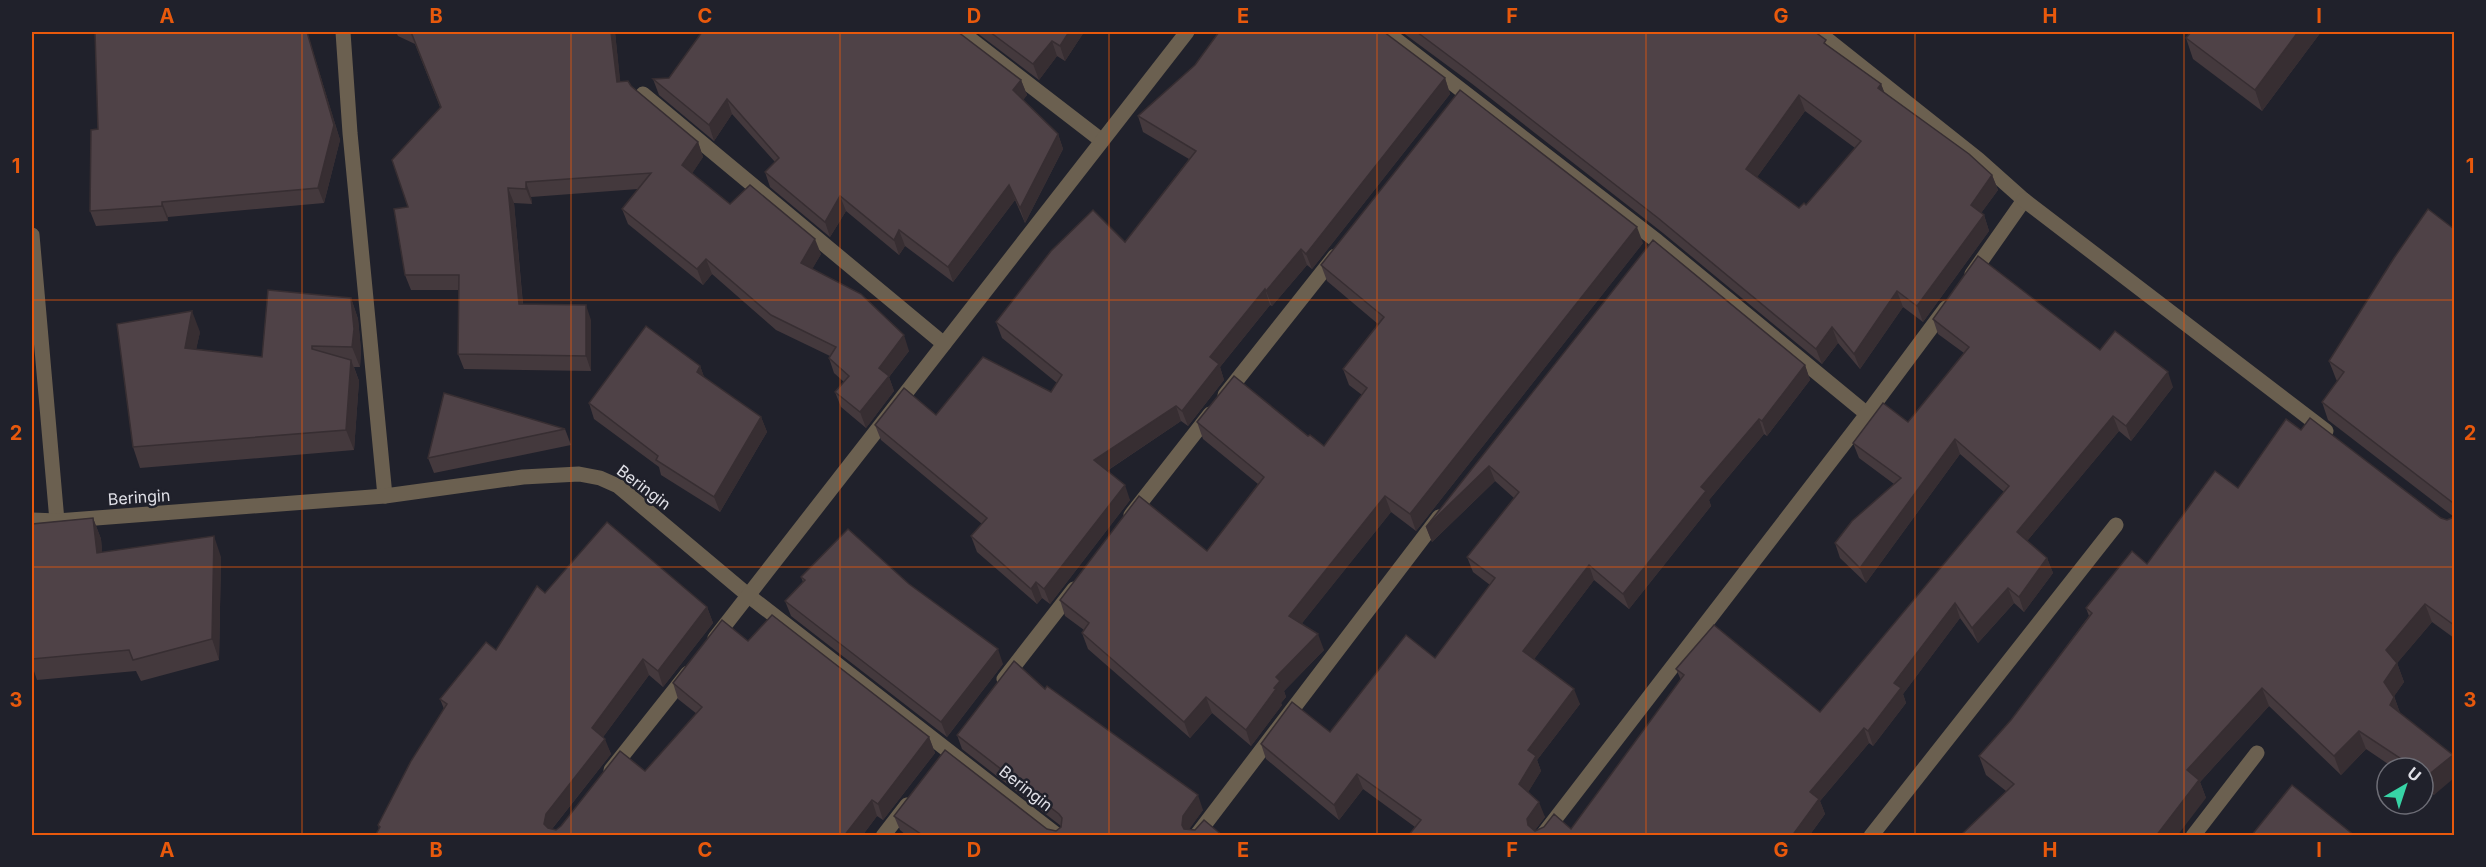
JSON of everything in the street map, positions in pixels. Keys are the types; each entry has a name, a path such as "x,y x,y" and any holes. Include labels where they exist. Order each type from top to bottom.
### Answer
{"street":[{"path":"344,32 350,133 385,496"},
{"path":"961,32 1101,140"},
{"path":"708,647 1187,32"},
{"path":"1386,32 1461,95 1867,414"},
{"path":"1818,32 1978,159 2024,200 2342,444"},
{"path":"643,94 944,344"},
{"path":"1542,836 1867,414 1961,289 2024,200"},
{"path":"32,235 36,331 57,521"},
{"path":"1121,529 1347,240"},
{"name":"Beringin","path":"32,520 57,521 385,496 523,477 579,474 600,478 618,486 748,596 952,746 1058,836"},
{"path":"1196,836 1370,605 1451,502"},
{"path":"1871,836 2115,525"},
{"path":"997,688 1084,575"},
{"path":"602,781 694,664"},
{"path":"939,765 952,746"},
{"path":"2193,836 2257,753"},
{"path":"883,836 920,790"}],"building":[{"path":"95,32 307,32 334,125 318,188 162,202 162,206 90,211 91,130 98,129"},
{"path":"411,32 611,32 617,82 628,81 698,142 682,165 730,204 750,185 815,239 801,263 861,294 904,335 879,368 889,376 860,412 835,392 849,376 829,358 836,347 771,315 706,259 697,269 622,209 651,173 526,182 526,189 508,188 519,304 586,305 586,356 458,354 459,275 405,275 394,209 408,207 392,160 441,107"},
{"path":"702,32 958,32 1021,80 1013,90 1058,134 1020,208 1009,185 948,267 899,230 894,240 840,196 825,222 765,172 779,158 727,99 709,125 653,79 669,78"},
{"path":"990,32 1069,32 1060,46 1052,41 1033,64"},
{"path":"1219,32 1384,32 1445,78 1306,254 1301,249 1210,357 1219,364 1182,411 1176,406 1094,460 1125,485 1044,589 1036,582 1031,589 971,536 987,518 875,425 904,388 936,415 983,357 1051,392 1062,375 996,322 1051,251 1093,210 1125,242 1196,151 1138,116 1195,65"},
{"path":"1417,32 1815,32 1826,40 1824,43 1881,84 1878,88 1969,154 1992,175 1971,205 1984,215 1917,306 1897,291 1854,354 1832,327 1816,349 1658,218","holes":["1799,95 1861,141 1806,205 1804,203 1799,208 1746,169"]},
{"path":"2191,32 2298,32 2255,90 2186,38"},
{"path":"1460,90 1637,227 1410,514 1385,496 1289,616 1318,634 1276,677 1280,681 1274,688 1276,689 1246,730 1206,697 1184,722 1082,633 1089,623 1060,600 1139,496 1207,551 1264,477 1197,422 1234,376 1308,436 1310,435 1324,446 1367,388 1343,369 1384,317 1321,265"},
{"path":"2428,209 2454,229 2454,506 2322,402 2344,372 2329,361"},
{"path":"1653,240 1805,365 1762,421 1759,419 1701,487 1706,491 1623,594 1589,565 1523,651 1574,689 1528,750 1536,756 1519,784 1539,802 1527,819 1528,825 1535,831 1544,827 1554,814 1571,829 1684,675 1676,669 1714,625 1820,712 2009,486 1955,439 1860,568 1835,543 1852,521 1901,478 1853,443 1883,403 1908,422 1969,347 1933,319 1978,256 2100,350 2115,331 2168,372 2126,426 2113,416 2017,532 2047,558 2019,597 2008,588 1972,628 1955,603 1894,683 1901,688 1868,731 1864,728 1810,792 1819,799 1792,836 1408,836 1421,820 1357,774 1334,805 1261,744 1292,702 1330,732 1406,635 1435,658 1495,578 1467,557 1519,492 1489,466 1426,527"},
{"path":"268,290 351,298 354,329 352,347 312,346 312,349 351,360 346,430 133,447 117,324 192,311 185,348 262,357"},
{"path":"646,326 700,366 697,372 761,417 714,497 656,460 658,456 589,403"},
{"path":"444,393 565,429 428,458"},
{"path":"2310,418 2441,518 2447,520 2454,517 2454,625 2425,604 2386,650 2397,663 2384,682 2394,697 2390,705 2453,755 2435,770 2435,756 2397,756 2359,731 2334,756 2262,688 2187,770 2199,780 2156,836 1960,836 2014,784 1979,756 2011,720 2092,613 2086,608 2132,551 2147,564 2215,471 2238,488 2286,419 2301,430"},
{"path":"93,518 97,553 214,536 212,639 133,660 129,650 32,659 32,524"},
{"path":"607,522 707,607 658,671 643,659 592,728 605,739 546,814 544,824 556,830 561,826 620,751 645,771 702,707 673,683 722,620 748,641 772,615 929,737 878,804 872,800 844,836 375,836 380,827 378,825 411,761 447,704 440,699 486,642 496,650 537,586 545,593"},
{"path":"848,529 909,584 998,649 941,722 785,601 805,580 801,577"},
{"path":"1014,661 1045,689 1047,686 1198,795 1183,816 1184,829 1195,830 1204,820 1223,836 924,836 894,816 945,750 1047,829 1056,831 1061,827 1062,818 1059,814 957,735"},
{"path":"2292,785 2355,836 2251,836"}]}
